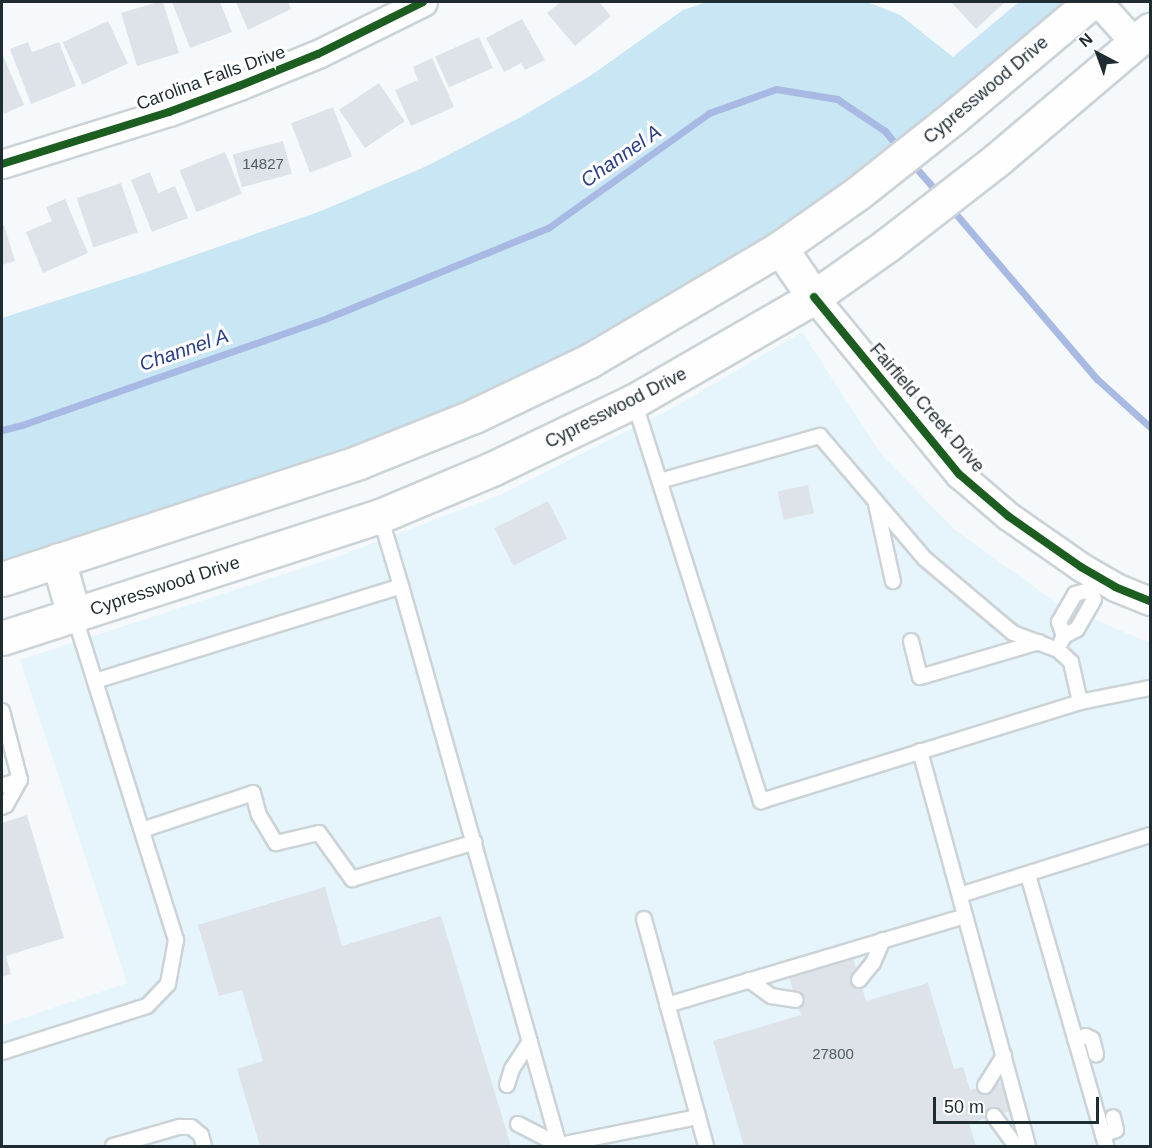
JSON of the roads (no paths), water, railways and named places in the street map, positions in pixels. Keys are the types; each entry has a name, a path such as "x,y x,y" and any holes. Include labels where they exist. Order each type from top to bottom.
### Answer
{"main road":[{"name":"Cypresswood Drive","path":"2,579 284,488 474,416 589,361 780,248 858,193 954,117 1091,2"},
{"name":"Cypresswood Drive","path":"2,638 380,516 494,468 634,401 814,297 886,246 999,158 1143,37"},
{"path":"780,248 814,297"},
{"path":"58,560 74,615"}],"street":[{"name":"Carolina Falls Drive","path":"2,164 170,112 239,86 318,54 423,2"},
{"path":"1098,2 1143,37"},
{"name":"Fairfield Creek Drive","path":"814,297 959,474 1092,583 1150,601"}],"lane":[{"path":"634,401 761,801 1080,702 1150,688"},
{"path":"660,481 820,436 925,559 1013,633 1058,650 1071,662 1080,702"},
{"path":"876,502 893,581"},
{"path":"380,516 475,842 559,1145"},
{"path":"1058,650 1064,636 1077,629 1094,599 1092,583"},
{"path":"95,681 401,586"},
{"path":"2,1052 147,1006 168,984 176,939 74,615"},
{"path":"910,641 920,677 1039,642"},
{"path":"2,711 20,780 6,805 2,807"},
{"path":"920,752 1028,1146"},
{"path":"2,786 20,780"},
{"path":"142,830 253,793 259,814 276,843 319,833 352,879 475,842"},
{"path":"960,895 1150,835"},
{"path":"1028,874 1104,1141 1116,1130 1113,1117"},
{"path":"667,1005 965,916"},
{"path":"644,919 706,1146"},
{"path":"859,980 873,963 883,940"},
{"path":"749,980 771,996 796,1000"},
{"path":"1075,1039 1086,1036 1092,1039 1095,1054"},
{"path":"507,1085 512,1069 531,1041"},
{"path":"985,1086 1004,1054"},
{"path":"994,1116 1016,1146"},
{"path":"518,1124 559,1145 698,1117"},
{"path":"113,1146 179,1127 192,1126 201,1135 204,1146"}],"waterway":[{"name":"Channel A","path":"2,430 327,318 548,228 709,113 776,89 837,99 885,131 899,148"},
{"name":"Channel A","path":"910,161 938,193"},
{"name":"Channel A","path":"949,206 1097,379 1150,427"}]}
